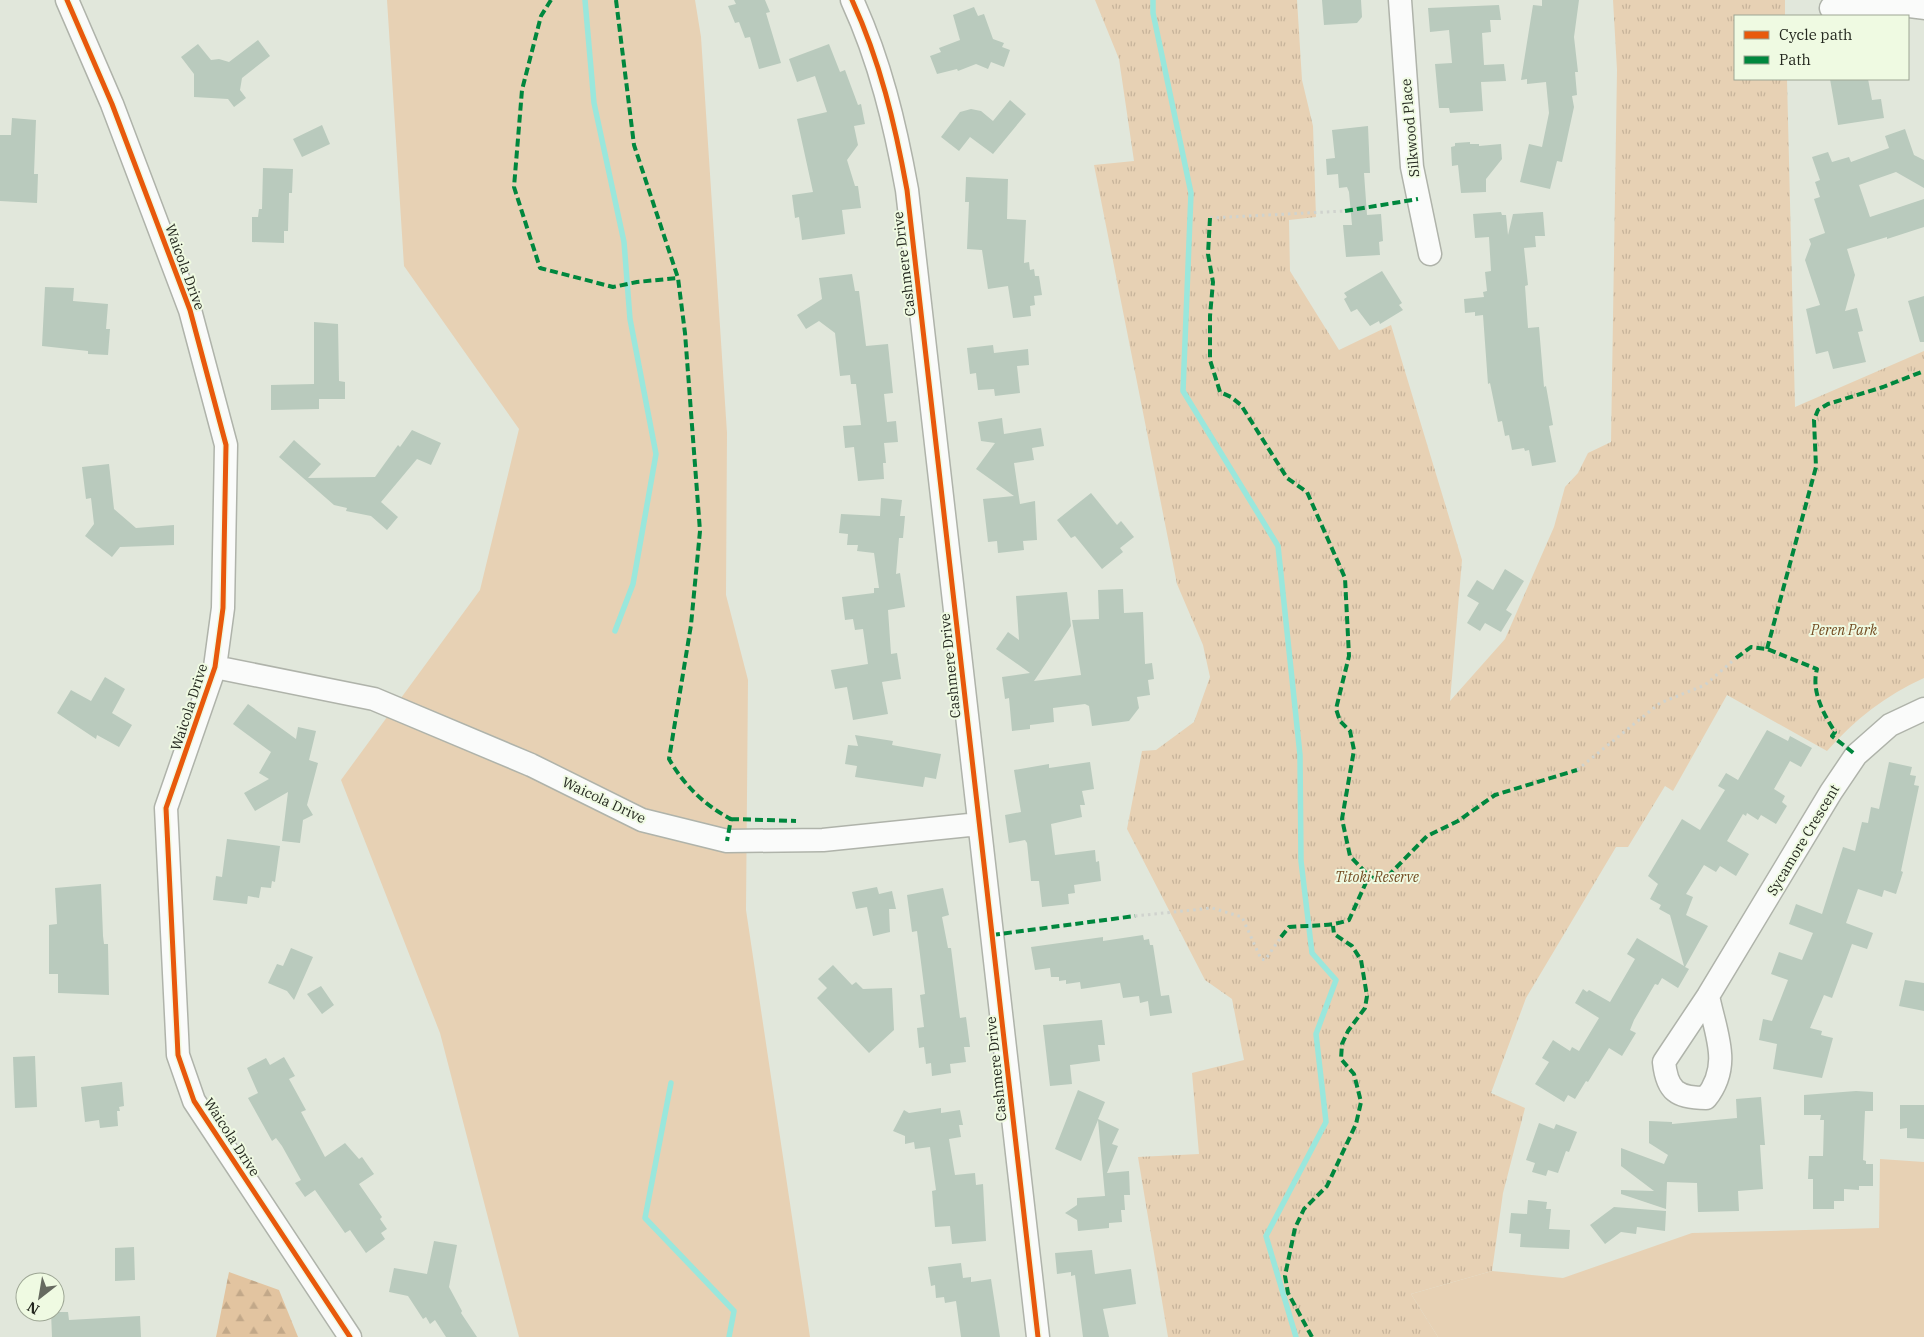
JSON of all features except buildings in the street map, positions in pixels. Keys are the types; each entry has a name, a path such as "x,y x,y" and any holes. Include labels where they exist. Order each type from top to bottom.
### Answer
{"street":[{"name":"Waicola Drive","path":"67,0 112,104 190,310 226,444 223,608 215,667 166,808 178,1054 194,1100 350,1337"},
{"name":"Cashmere Drive","path":"852,0 871,44 890,103 907,190 1038,1337"},
{"name":"Silkwood Place","path":"1400,0 1412,167 1430,254"},
{"path":"1831,8 1859,3 1878,3 1924,8"},
{"name":"Waicola Drive","path":"215,667 374,699 530,765 642,820 727,841 823,840 979,824"},
{"name":"Sycamore Crescent","path":"1708,996 1831,792 1856,755 1890,725 1924,709"}],"path":[{"path":"1210,218 1345,211"},
{"path":"1577,770 1660,703 1705,685 1736,658"},
{"path":"1134,916 1212,908 1242,917 1261,959 1265,960 1281,936"}],"green space":[{"path":"387,0 695,0 701,37 727,433 726,595 748,680 746,910 810,1337 519,1337 440,1033 341,780 480,590 519,429 404,266"},
{"name":"Titoki Reserve","path":"1095,0 1297,0 1302,80 1313,126 1316,217 1289,220 1290,271 1339,350 1391,325 1462,560 1450,701 1505,639 1554,527 1565,487 1578,473 1588,453 1611,442 1617,70 1613,0 1785,0 1785,15 1734,15 1734,80 1787,80 1795,407 1924,351 1924,678 1897,692 1871,709 1827,751 1727,695 1673,791 1665,786 1628,847 1616,847 1526,998 1491,1093 1525,1108 1503,1193 1492,1271 1411,1294 1438,1337 1168,1337 1138,1157 1199,1154 1192,1073 1244,1060 1232,999 1205,980 1127,829 1142,751 1156,750 1194,722 1210,677 1203,645 1177,584 1094,165 1134,161 1119,59"},
{"path":"1880,1159 1924,1162 1924,1337 1438,1337 1411,1294 1492,1271 1563,1278 1692,1233 1879,1228"},
{"path":"229,1272 279,1290 298,1337 216,1337"}],"waterway":[{"path":"585,0 594,103 624,242 630,319 656,454 633,584 615,631"},
{"path":"1153,0 1153,13 1191,193 1183,391 1278,546 1300,755 1301,861 1312,953 1336,980 1316,1034 1326,1122 1266,1236 1296,1337"},
{"path":"671,1083 645,1218 734,1311 729,1337"}],"marked path":[{"path":"551,0 541,16 522,90 514,187 540,268 613,287 637,282 678,278"},
{"path":"616,0 634,145 678,278 685,333 700,531 691,625 669,759 688,786 703,801 731,819 727,841"},
{"path":"1345,211 1418,199"},
{"path":"1210,218 1208,254 1213,282 1210,316 1210,360 1220,392 1231,397 1241,405 1287,478 1307,492 1345,578 1349,656 1336,709 1340,721 1350,731 1354,750 1342,819 1350,856 1369,876"},
{"path":"1767,649 1816,467 1814,420 1818,410 1828,404 1883,387 1924,371"},
{"path":"1736,658 1751,647 1767,649 1817,669 1817,694 1822,710 1835,732 1832,736 1856,755"},
{"path":"1281,937 1289,927 1327,925 1349,920 1369,876 1382,882 1427,836 1458,821 1495,795 1577,770"},
{"path":"731,819 796,821"},
{"path":"992,935 1135,916"},
{"path":"1312,1337 1288,1293 1285,1276 1295,1228 1304,1209 1327,1186 1356,1124 1361,1102 1354,1074 1341,1059 1342,1044 1348,1031 1365,1008 1367,996 1361,960 1352,946 1334,934 1333,926"}],"cycle path":[{"path":"67,0 112,104 190,310 226,445 223,608 215,667 166,808 178,1055 194,1101 350,1337"},
{"path":"852,0 871,46 886,93 907,190 1038,1337"}],"park label":[{"name":"Peren Park","path":"1844,630"}]}
